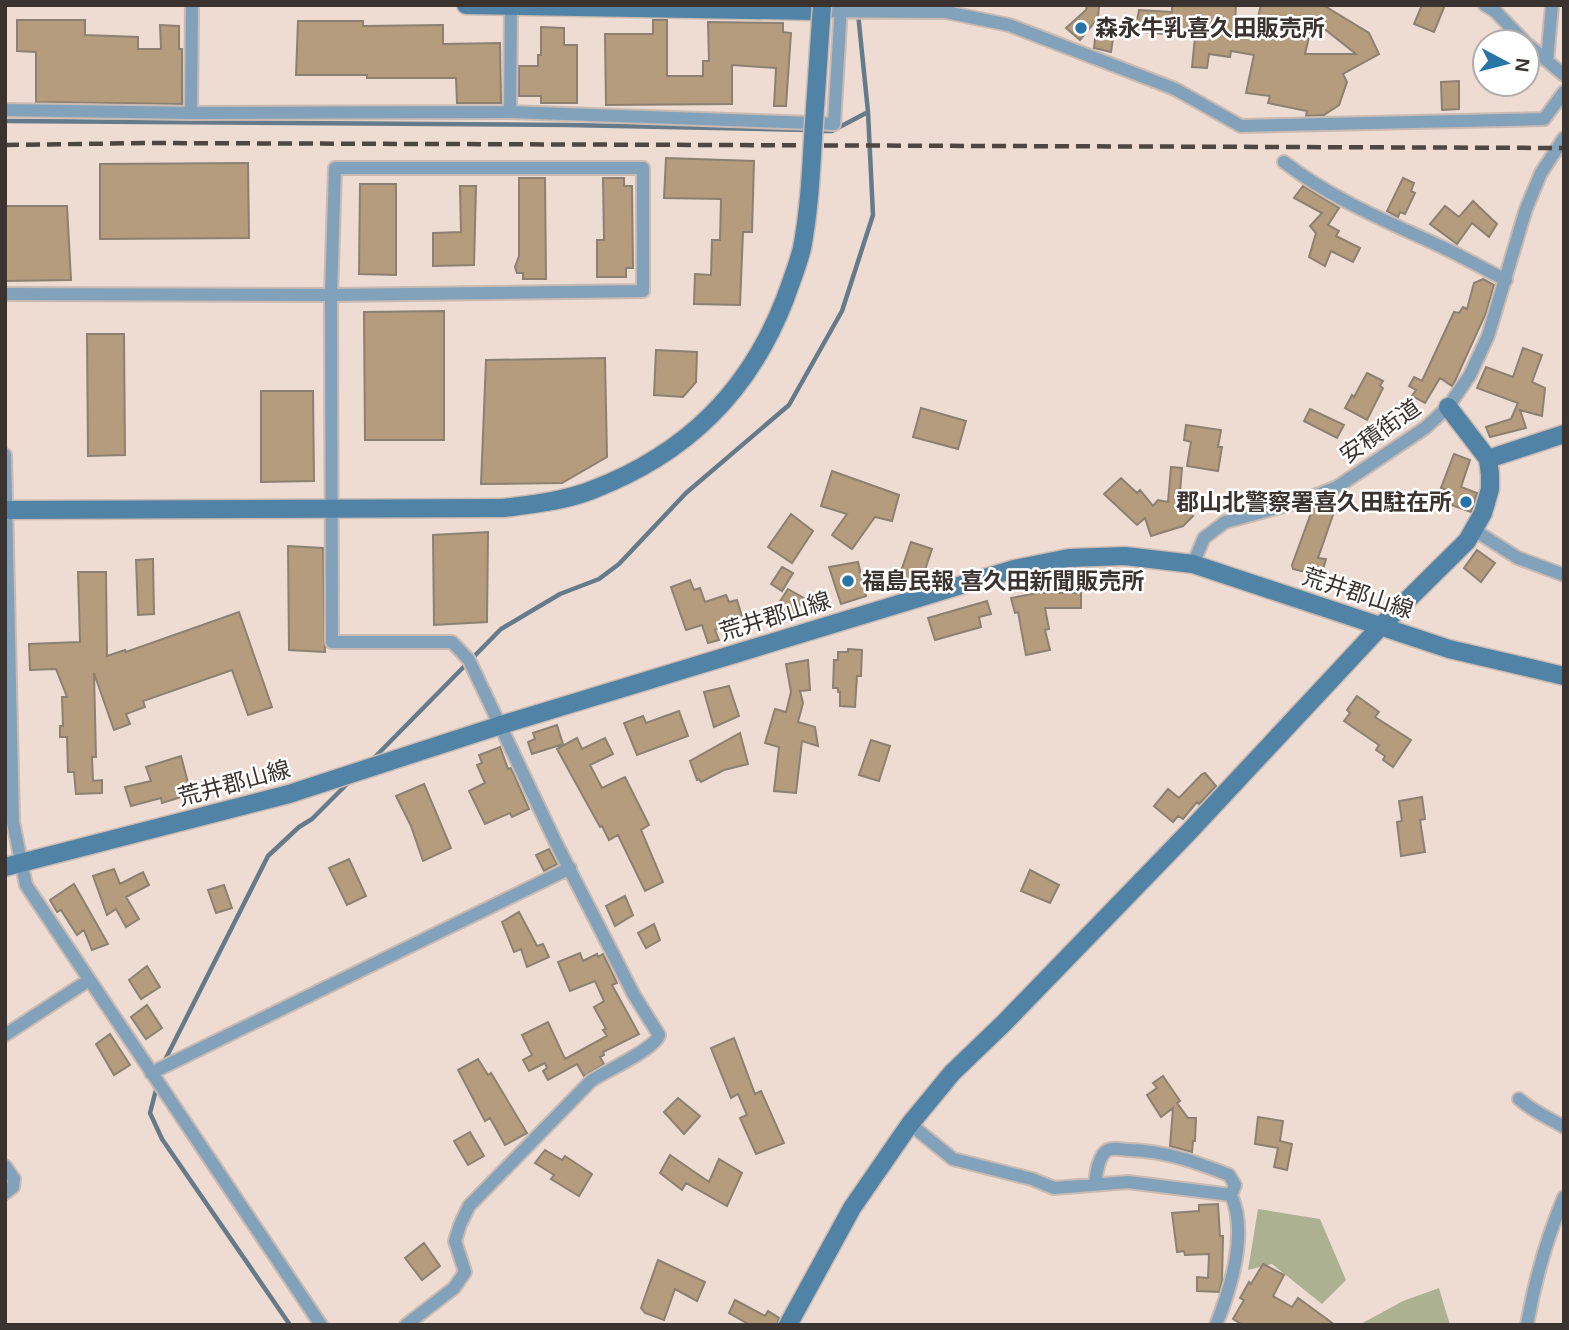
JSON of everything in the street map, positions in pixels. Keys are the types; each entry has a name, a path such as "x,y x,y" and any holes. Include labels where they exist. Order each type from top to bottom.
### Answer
{"street":[{"path":"191,113 192,5"},
{"path":"466,5 817,7 946,12 1009,25 1175,89 1241,126 1544,119 1564,92"},
{"path":"1485,5 1511,28"},
{"path":"1547,61 1552,5"},
{"path":"510,112 511,6"},
{"path":"812,123 817,7"},
{"path":"6,510 504,508 592,491 644,467 716,411 746,375 778,316 801,252 812,159 817,7"},
{"path":"5,110 191,113 510,112 834,124 840,8"},
{"path":"1541,56 1564,75"},
{"name":"安積街道","path":"1193,564 1204,538 1225,523 1299,502 1337,487 1425,428 1448,407 1470,375 1483,346 1506,280 1526,209 1541,173 1564,138"},
{"path":"1284,162 1301,176 1373,217 1444,248 1506,280"},
{"path":"5,294 331,295 643,290 643,168 335,167 331,295 332,642 452,642 469,660 569,868 634,995 659,1035 657,1041 648,1049 591,1081 469,1206 455,1241 465,1272 454,1287 406,1325"},
{"path":"788,1325 852,1208 910,1124 952,1073 1186,835 1381,626 1467,541 1483,513 1490,489 1488,458 1448,407"},
{"path":"1488,458 1564,434"},
{"path":"5,455 12,866 321,1325"},
{"path":"1474,530 1518,558 1564,575"},
{"name":"荒井郡山線","path":"12,866 289,794 501,726 1014,569 1069,558 1125,556 1193,564 1448,649 1564,676"},
{"path":"151,1073 569,868"},
{"path":"5,1035 89,980"},
{"path":"1519,1099 1536,1114 1547,1116 1564,1127"},
{"path":"910,1124 953,1159 1054,1188 1128,1182 1231,1195"},
{"path":"1095,1185 1101,1159 1105,1152 1113,1149 1153,1151 1191,1160 1229,1175 1235,1185 1231,1195 1236,1205 1237,1245 1234,1270 1216,1325"},
{"path":"5,1166 14,1179 13,1187 5,1193"},
{"path":"1527,1325 1545,1243 1564,1196"}],"green space":[{"path":"1258,1209 1320,1219 1346,1280 1322,1304 1272,1264 1248,1270"},
{"path":"1439,1288 1450,1325 1359,1325 1403,1301"}],"building":[{"path":"1087,5 1099,5 1098,18 1080,40 1066,28 1086,10"},
{"path":"1172,5 1236,5 1235,22 1256,25 1261,5 1323,5 1369,33 1379,54 1343,74 1347,82 1339,105 1324,115 1306,116 1307,111 1268,103 1270,96 1246,93 1254,55 1231,51 1230,57 1209,54 1207,68 1192,67 1195,37 1135,31 1139,10 1172,12","holes":["1313,20 1356,54 1305,54"]},
{"path":"1422,5 1445,5 1434,32 1414,24"},
{"path":"17,20 85,20 85,35 138,37 138,49 161,49 160,25 179,26 179,49 182,49 182,104 36,102 36,52 17,51"},
{"path":"653,20 667,20 667,76 703,76 703,61 709,61 708,22 783,23 783,32 791,33 786,106 774,106 776,68 732,65 732,104 606,105 605,34 653,34"},
{"path":"298,21 363,21 363,26 443,25 443,44 500,43 501,103 457,103 456,78 296,75"},
{"path":"1097,23 1115,25 1111,52 1094,48"},
{"path":"541,27 564,28 564,45 577,45 577,103 541,103 541,96 519,96 519,66 538,66 538,55 541,55"},
{"path":"1459,81 1459,109 1442,110 1441,82"},
{"path":"666,158 754,161 752,232 743,232 740,305 694,304 695,274 711,275 712,240 720,240 721,199 664,198"},
{"path":"248,163 249,238 100,239 100,164"},
{"path":"519,178 545,178 546,279 523,279 523,273 517,273 515,267 519,256"},
{"path":"603,178 624,178 624,186 632,186 633,268 626,268 626,277 597,277 597,240 604,240"},
{"path":"1403,178 1414,183 1411,191 1415,193 1405,214 1400,212 1398,217 1387,211"},
{"path":"360,184 396,184 396,275 359,274"},
{"path":"460,186 476,186 474,265 433,266 433,233 461,232"},
{"path":"1303,186 1339,208 1328,225 1339,231 1336,236 1360,248 1353,262 1331,251 1325,266 1309,257 1316,233 1310,226 1322,213 1294,198"},
{"path":"1473,201 1497,224 1489,237 1472,223 1457,244 1430,224 1445,206 1459,217"},
{"path":"5,206 67,206 71,280 5,281"},
{"path":"1483,279 1494,285 1486,313 1455,381 1452,386 1440,378 1425,403 1412,396 1416,390 1409,386 1414,377 1422,381 1454,312 1459,313 1463,307 1467,309 1474,283"},
{"path":"444,311 444,440 365,440 364,312"},
{"path":"87,334 124,334 125,455 88,456"},
{"path":"1523,348 1542,355 1532,382 1545,388 1542,416 1520,410 1526,428 1490,437 1486,427 1511,419 1518,403 1477,388 1486,367 1513,377"},
{"path":"656,350 697,352 696,382 683,397 654,395"},
{"path":"605,358 607,457 562,483 481,484 486,360"},
{"path":"1367,373 1383,381 1380,386 1383,388 1367,420 1345,408"},
{"path":"261,391 313,391 314,481 261,482"},
{"path":"921,408 966,421 958,449 913,437"},
{"path":"1310,409 1344,425 1337,438 1304,421"},
{"path":"1186,425 1221,430 1218,447 1222,447 1218,471 1187,466 1191,442 1184,440"},
{"path":"1454,454 1470,460 1461,487 1477,493 1471,512 1443,502 1447,490 1441,488"},
{"path":"1171,467 1182,468 1179,504 1193,516 1183,526 1151,536 1145,518 1137,525 1104,494 1121,478 1137,493 1140,490 1153,506 1158,500 1168,502"},
{"path":"832,471 899,495 892,521 875,517 852,549 832,535 847,514 821,506"},
{"path":"1314,505 1334,512 1318,558 1326,559 1321,576 1293,569 1292,565"},
{"path":"791,514 813,531 792,563 768,547"},
{"path":"488,532 487,622 434,625 433,535"},
{"path":"911,542 932,549 921,582 899,577"},
{"path":"288,546 323,548 325,652 289,650"},
{"path":"1477,550 1495,563 1481,582 1464,568"},
{"path":"153,559 154,614 138,615 136,560"},
{"name":"福島民報 喜久田新聞販売所","path":"858,562 866,596 841,604 829,567"},
{"path":"782,567 793,573 782,591 771,584"},
{"path":"78,572 106,572 107,656 125,650 126,652 239,612 272,707 248,715 232,670 143,701 145,707 126,714 130,724 114,730 94,673 96,757 92,757 93,781 102,780 102,793 76,794 74,772 68,772 67,737 60,737 60,726 63,726 62,697 67,697 56,669 30,670 29,644 80,642"},
{"path":"690,580 694,590 700,588 705,602 726,595 729,602 737,600 743,620 715,630 719,640 708,643 702,625 686,630 671,587"},
{"path":"788,589 804,598 792,618 775,609"},
{"path":"1038,593 1081,593 1081,608 1045,608 1049,629 1045,630 1050,650 1026,655 1018,612 1015,613 1011,598"},
{"path":"987,601 991,614 979,617 981,627 935,640 928,618"},
{"path":"848,649 862,650 861,676 857,676 855,707 840,706 840,692 838,688 833,688 834,660 838,660 838,652 848,652"},
{"path":"808,660 810,690 800,691 803,703 798,722 815,727 818,746 802,741 796,793 774,791 779,747 765,743 775,709 786,712 791,692 786,664"},
{"path":"729,686 739,716 714,727 704,692"},
{"path":"1357,696 1379,712 1375,717 1411,740 1393,767 1383,760 1385,756 1376,750 1379,745 1344,721 1350,713 1347,710"},
{"path":"679,711 688,736 637,755 624,723 643,716 646,723"},
{"path":"557,725 563,744 532,754 528,742 535,739 533,733"},
{"path":"740,733 748,764 724,770 701,782 697,780 690,761"},
{"path":"577,738 582,749 605,738 613,754 590,765 602,788 625,777 649,825 641,830 663,882 645,891 618,835 609,840 602,826 600,827 557,749"},
{"path":"871,740 890,746 879,781 859,775"},
{"path":"500,747 529,809 512,817 510,813 485,824 469,791 485,783 477,765 482,763 479,755"},
{"path":"181,756 191,794 162,803 161,798 131,806 125,787 151,781 146,767"},
{"path":"1205,773 1216,786 1199,804 1197,802 1183,819 1178,816 1173,822 1154,806 1168,789 1179,798"},
{"path":"424,784 451,848 423,861 411,826 396,796"},
{"path":"1422,797 1425,819 1420,820 1425,852 1401,856 1397,822 1402,821 1399,801"},
{"path":"549,849 557,864 544,871 536,855"},
{"path":"349,859 366,896 347,905 329,868"},
{"path":"114,869 120,884 143,872 149,885 126,897 139,919 126,927 116,909 107,915 93,876"},
{"path":"1030,870 1059,885 1050,903 1021,891"},
{"path":"74,884 108,944 92,950 84,930 77,935 61,910 57,912 50,900"},
{"path":"224,885 232,908 216,913 208,890"},
{"path":"625,896 633,915 615,926 606,906"},
{"path":"519,912 537,946 543,944 549,957 527,967 521,949 514,952 502,922"},
{"path":"654,924 660,940 646,948 638,933"},
{"path":"580,953 583,961 603,954 617,983 612,985 639,1034 603,1052 604,1055 600,1057 604,1064 584,1076 577,1064 548,1080 543,1071 547,1068 545,1063 529,1071 523,1060 532,1055 522,1035 548,1022 565,1059 607,1036 594,1007 604,1001 595,981 570,991 558,962"},
{"path":"147,966 160,987 141,999 129,980"},
{"path":"147,1005 162,1028 146,1039 131,1017"},
{"path":"110,1034 130,1065 114,1075 96,1044"},
{"path":"734,1038 755,1094 761,1091 784,1143 756,1154 740,1118 747,1115 738,1094 731,1098 711,1048"},
{"path":"478,1059 488,1075 491,1073 527,1133 505,1145 490,1118 485,1121 458,1070"},
{"path":"1163,1076 1188,1118 1196,1118 1192,1152 1170,1146 1173,1108 1161,1117 1147,1095 1157,1088 1153,1083"},
{"path":"678,1098 700,1116 684,1134 664,1112"},
{"path":"1258,1117 1283,1121 1280,1141 1292,1144 1287,1170 1274,1167 1278,1148 1255,1144"},
{"path":"470,1132 484,1156 468,1165 454,1141"},
{"path":"545,1150 562,1160 565,1156 592,1174 579,1196 551,1179 554,1175 535,1163"},
{"path":"670,1155 709,1182 719,1159 742,1173 727,1206 686,1183 682,1190 660,1173"},
{"path":"1218,1204 1220,1236 1223,1236 1222,1281 1219,1292 1197,1291 1197,1277 1208,1278 1209,1254 1185,1255 1184,1251 1177,1252 1172,1213 1199,1211 1199,1205"},
{"path":"424,1243 440,1266 422,1280 405,1258"},
{"path":"658,1260 705,1282 697,1301 675,1289 664,1320 645,1313 641,1308"},
{"path":"1263,1264 1284,1275 1273,1296 1292,1307 1298,1298 1335,1325 1243,1325 1233,1319 1244,1300 1240,1298"},
{"path":"735,1300 765,1316 768,1311 779,1318 777,1325 750,1325 729,1313"}],"waterway":[{"path":"372,760 501,629 560,594 599,579 619,564 686,493 789,405 842,311 873,215 868,112 858,13"},
{"path":"818,131 832,131 868,112"},
{"path":"5,121 568,125 809,130"},
{"path":"163,1064 268,856 299,827 312,819 350,781"},
{"path":"157,1086 150,1113 162,1139 290,1325"}],"railway":[{"path":"5,145 149,143 1564,148"}],"place":[{"name":"森永牛乳喜久田販売所","path":"1081,28"},
{"name":"郡山北警察署喜久田駐在所","path":"1466,502"},
{"name":"福島民報 喜久田新聞販売所","path":"848,581"}]}
